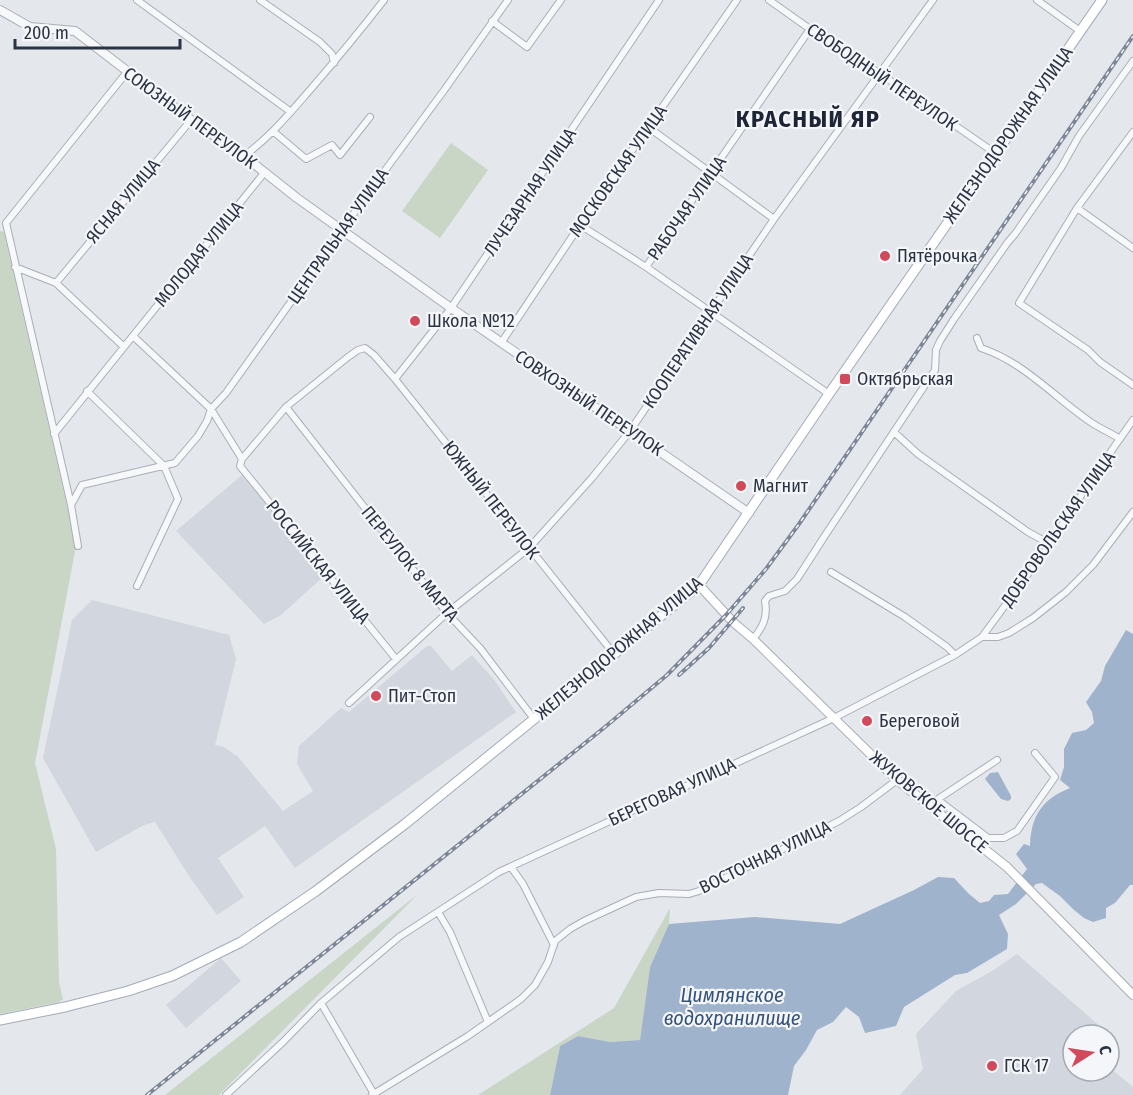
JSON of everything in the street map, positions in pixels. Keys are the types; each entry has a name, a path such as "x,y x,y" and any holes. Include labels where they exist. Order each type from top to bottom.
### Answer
{"main road":[{"name":"ЖЕЛЕЗНОДОРОЖНАЯ УЛИЦА","path":"0,1020 128,991 172,976 241,942 316,891 405,824 699,585 1102,0"},
{"name":"ЖУКОВСКОЕ ШОССЕ","path":"699,585 733,622 897,780 1007,867 1133,995"}],"street":[{"path":"136,0 291,112"},
{"path":"260,0 320,42 332,54 334,63"},
{"name":"ЦЕНТРАЛЬНАЯ УЛИЦА","path":"164,466 175,463 198,436 207,422 211,409 226,393 507,0"},
{"path":"492,21 527,47 561,0"},
{"name":"ЛУЧЕЗАРНАЯ УЛИЦА","path":"395,379 451,308 658,0"},
{"name":"МОСКОВСКАЯ УЛИЦА","path":"501,343 580,225 737,0"},
{"name":"СВОБОДНЫЙ ПЕРЕУЛОК","path":"769,0 995,153"},
{"name":"КООПЕРАТИВНАЯ УЛИЦА","path":"349,703 447,612 530,549 592,478 630,431 774,219 933,0"},
{"path":"1037,0 1080,31"},
{"path":"244,156 274,132 334,63 381,1"},
{"name":"СОЮЗНЫЙ ПЕРЕУЛОК","path":"0,10 30,27 75,31 191,120 244,156 297,198 342,229"},
{"name":"РАБОЧАЯ УЛИЦА","path":"646,267 810,29"},
{"path":"753,639 762,628 765,619 765,601 769,596 785,591 797,579 935,370 936,350 954,319 1061,168 1084,129 1133,62"},
{"path":"78,546 71,505 6,223 127,72"},
{"path":"274,132 306,159 332,145 340,155 370,117"},
{"name":"ЯСНАЯ УЛИЦА","path":"56,283 191,120"},
{"path":"648,127 774,219"},
{"path":"1133,132 1077,208 1020,303 1088,350 1133,386"},
{"name":"МОЛОДАЯ УЛИЦА","path":"54,434 264,173"},
{"path":"1077,208 1133,248"},
{"path":"580,225 646,267 829,394"},
{"name":"СОВХОЗНЫЙ ПЕРЕУЛОК","path":"342,229 501,343 749,513"},
{"path":"15,267 56,283 124,347"},
{"path":"133,336 211,409"},
{"path":"976,338 981,348 993,352 1035,378 1093,423 1120,439"},
{"name":"ЮЖНЫЙ ПЕРЕУЛОК","path":"286,407 358,350 364,348 374,355 614,654"},
{"path":"87,392 164,466 178,499 137,586"},
{"path":"241,463 286,407"},
{"name":"ПЕРЕУЛОК 8 МАРТА","path":"286,407 447,612 480,648 534,719"},
{"name":"РОССИЙСКАЯ УЛИЦА","path":"211,409 241,463 396,658"},
{"name":"ДОБРОВОЛЬСКАЯ УЛИЦА","path":"982,637 1050,544 1133,420"},
{"path":"894,432 918,454 1028,532 1050,544"},
{"path":"71,505 82,485 164,466"},
{"name":"БЕРЕГОВАЯ УЛИЦА","path":"226,1095 284,1042 321,1003 399,937 499,872 834,718 956,655 982,637 998,637 1009,633 1033,618 1066,592 1093,566 1132,516"},
{"path":"831,572 905,617 956,655"},
{"path":"938,800 988,838 1004,838 1017,831 1056,777 1035,753"},
{"path":"929,805 997,760"},
{"name":"ВОСТОЧНАЯ УЛИЦА","path":"373,1094 468,1036 521,999 531,990 548,962 555,941 584,921 636,897 689,894 699,891 839,821 897,780"},
{"path":"511,867 523,884 554,945"},
{"path":"438,912 450,932 488,1022"},
{"path":"321,1003 373,1094"}],"shaded area":[{"path":"242,475 323,577 281,615 264,624 176,531"},
{"path":"92,600 229,635 236,659 215,745 224,747 238,757 283,811 313,791 297,764 299,746 341,708 349,712 427,646 431,646 452,671 472,655 495,681 516,712 295,868 265,826 218,858 244,897 217,915 155,822 144,825 96,852 43,758 72,620"},
{"name":"ГСК 17","path":"1017,954 1096,1023 1061,1023 1061,1083 1121,1083 1121,1077 1133,1087 1133,1095 900,1095 923,1069 916,1034 956,991"},
{"path":"221,958 241,981 186,1028 166,1005"}],"green space":[{"path":"451,143 488,170 440,238 402,211"},
{"path":"0,231 4,232 76,546 35,763 56,849 59,982 63,999 59,1002 0,1014"},
{"path":"418,894 219,1095 165,1095"},
{"path":"670,908 669,924 650,967 640,1040 610,1042 578,1036 560,1046 550,1095 478,1095 614,1008"}],"water":[{"name":"Цимлянское водохранилище","path":"1126,630 1133,634 1133,885 1130,885 1115,903 1106,908 1106,918 1093,922 1084,918 1042,883 1036,884 1016,904 999,915 1008,934 1007,949 967,973 955,975 904,1007 896,1026 865,1033 859,1017 846,1007 833,1022 817,1030 794,1066 788,1095 550,1095 560,1046 578,1036 610,1042 640,1040 650,967 669,924 755,917 840,924 938,877 954,878 980,903 989,901 994,895 1008,894 1027,869 1016,854 1024,844 1030,846 1033,826 1040,810 1052,797 1070,788 1060,780 1064,767 1064,749 1072,733 1086,730 1094,723 1092,712 1086,702 1101,681 1105,666"},
{"path":"998,772 1011,796 1008,801 1001,799 985,779 990,773"}],"railway":[{"path":"147,1095 605,727 667,675 726,615 766,569 799,524 1133,36"},
{"path":"679,675 709,648 743,608"}],"place":[{"name":"Пятёрочка","path":"885,256"},
{"name":"Школа №12","path":"415,321"},
{"name":"Октябрьская","path":"845,379"},
{"name":"Магнит","path":"741,486"},
{"name":"Пит-Стоп","path":"376,696"},
{"name":"Береговой","path":"867,721"},
{"name":"ГСК 17","path":"992,1066"}],"district":[{"name":"КРАСНЫЙ ЯР","path":"808,119"}]}
